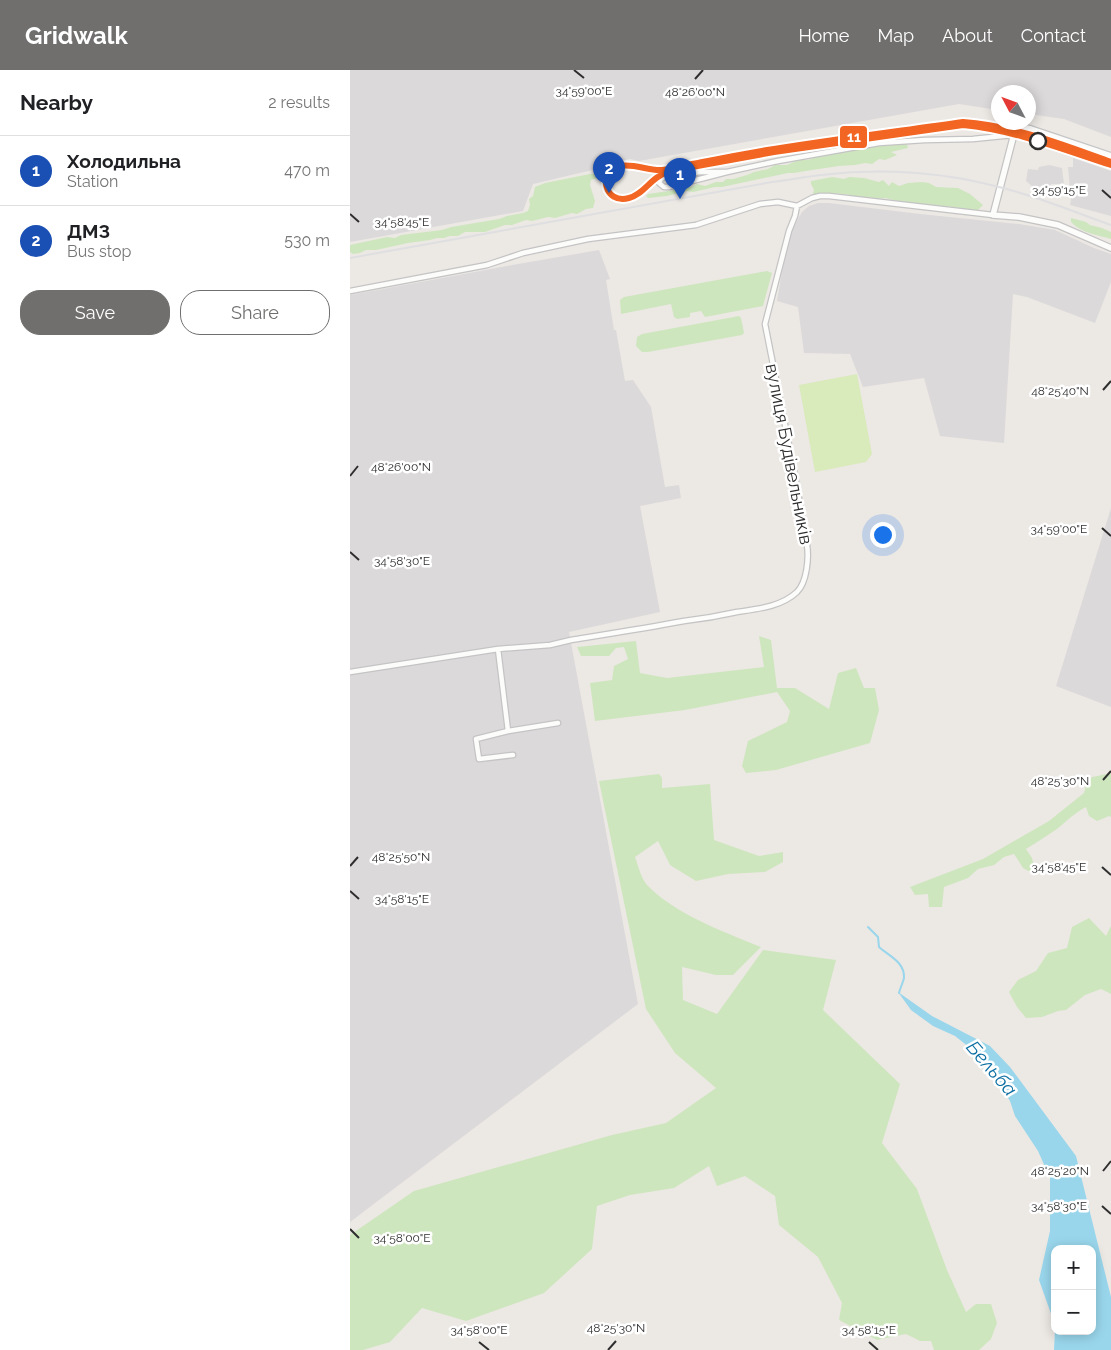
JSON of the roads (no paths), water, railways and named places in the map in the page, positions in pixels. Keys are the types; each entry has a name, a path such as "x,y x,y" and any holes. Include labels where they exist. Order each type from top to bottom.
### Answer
{"street":[{"path":"993,215 1014,136 1016,131 1024,127 1111,156"},
{"path":"727,172 700,172 666,176 661,179 659,184 669,187 778,160 879,143 1014,136"},
{"path":"350,291 487,265 523,253 580,241 696,225 760,204 778,202 797,206 820,196 1019,217 1058,225 1111,248"},
{"name":"вулиця Будівельників","path":"350,672 498,650 550,645 768,607 790,598 799,590 809,556 765,324 797,206"},
{"path":"498,650 508,731"},
{"path":"513,755 479,759 476,739 508,731 558,723"}],"water":[{"name":"Бельба","path":"898,992 932,1016 990,1046 1010,1067 1076,1156 1111,1297 1111,1350 1054,1350 1055,1335 1096,1335 1096,1245 1051,1245 1051,1314 1039,1280 1050,1231 1050,1178 1038,1151 1015,1116 1010,1101 979,1055 955,1036 933,1026 911,1010"}],"waterway":[{"name":"Бельба","path":"868,927 878,937 879,947 896,960 904,972 899,993"}],"railway":[{"path":"350,258 772,182 821,175 866,172 911,173 977,182 1027,195 1111,225"}],"place":[{"name":"ДМЗ","path":"609,193"},
{"name":"Холодильна","path":"680,199"}]}
